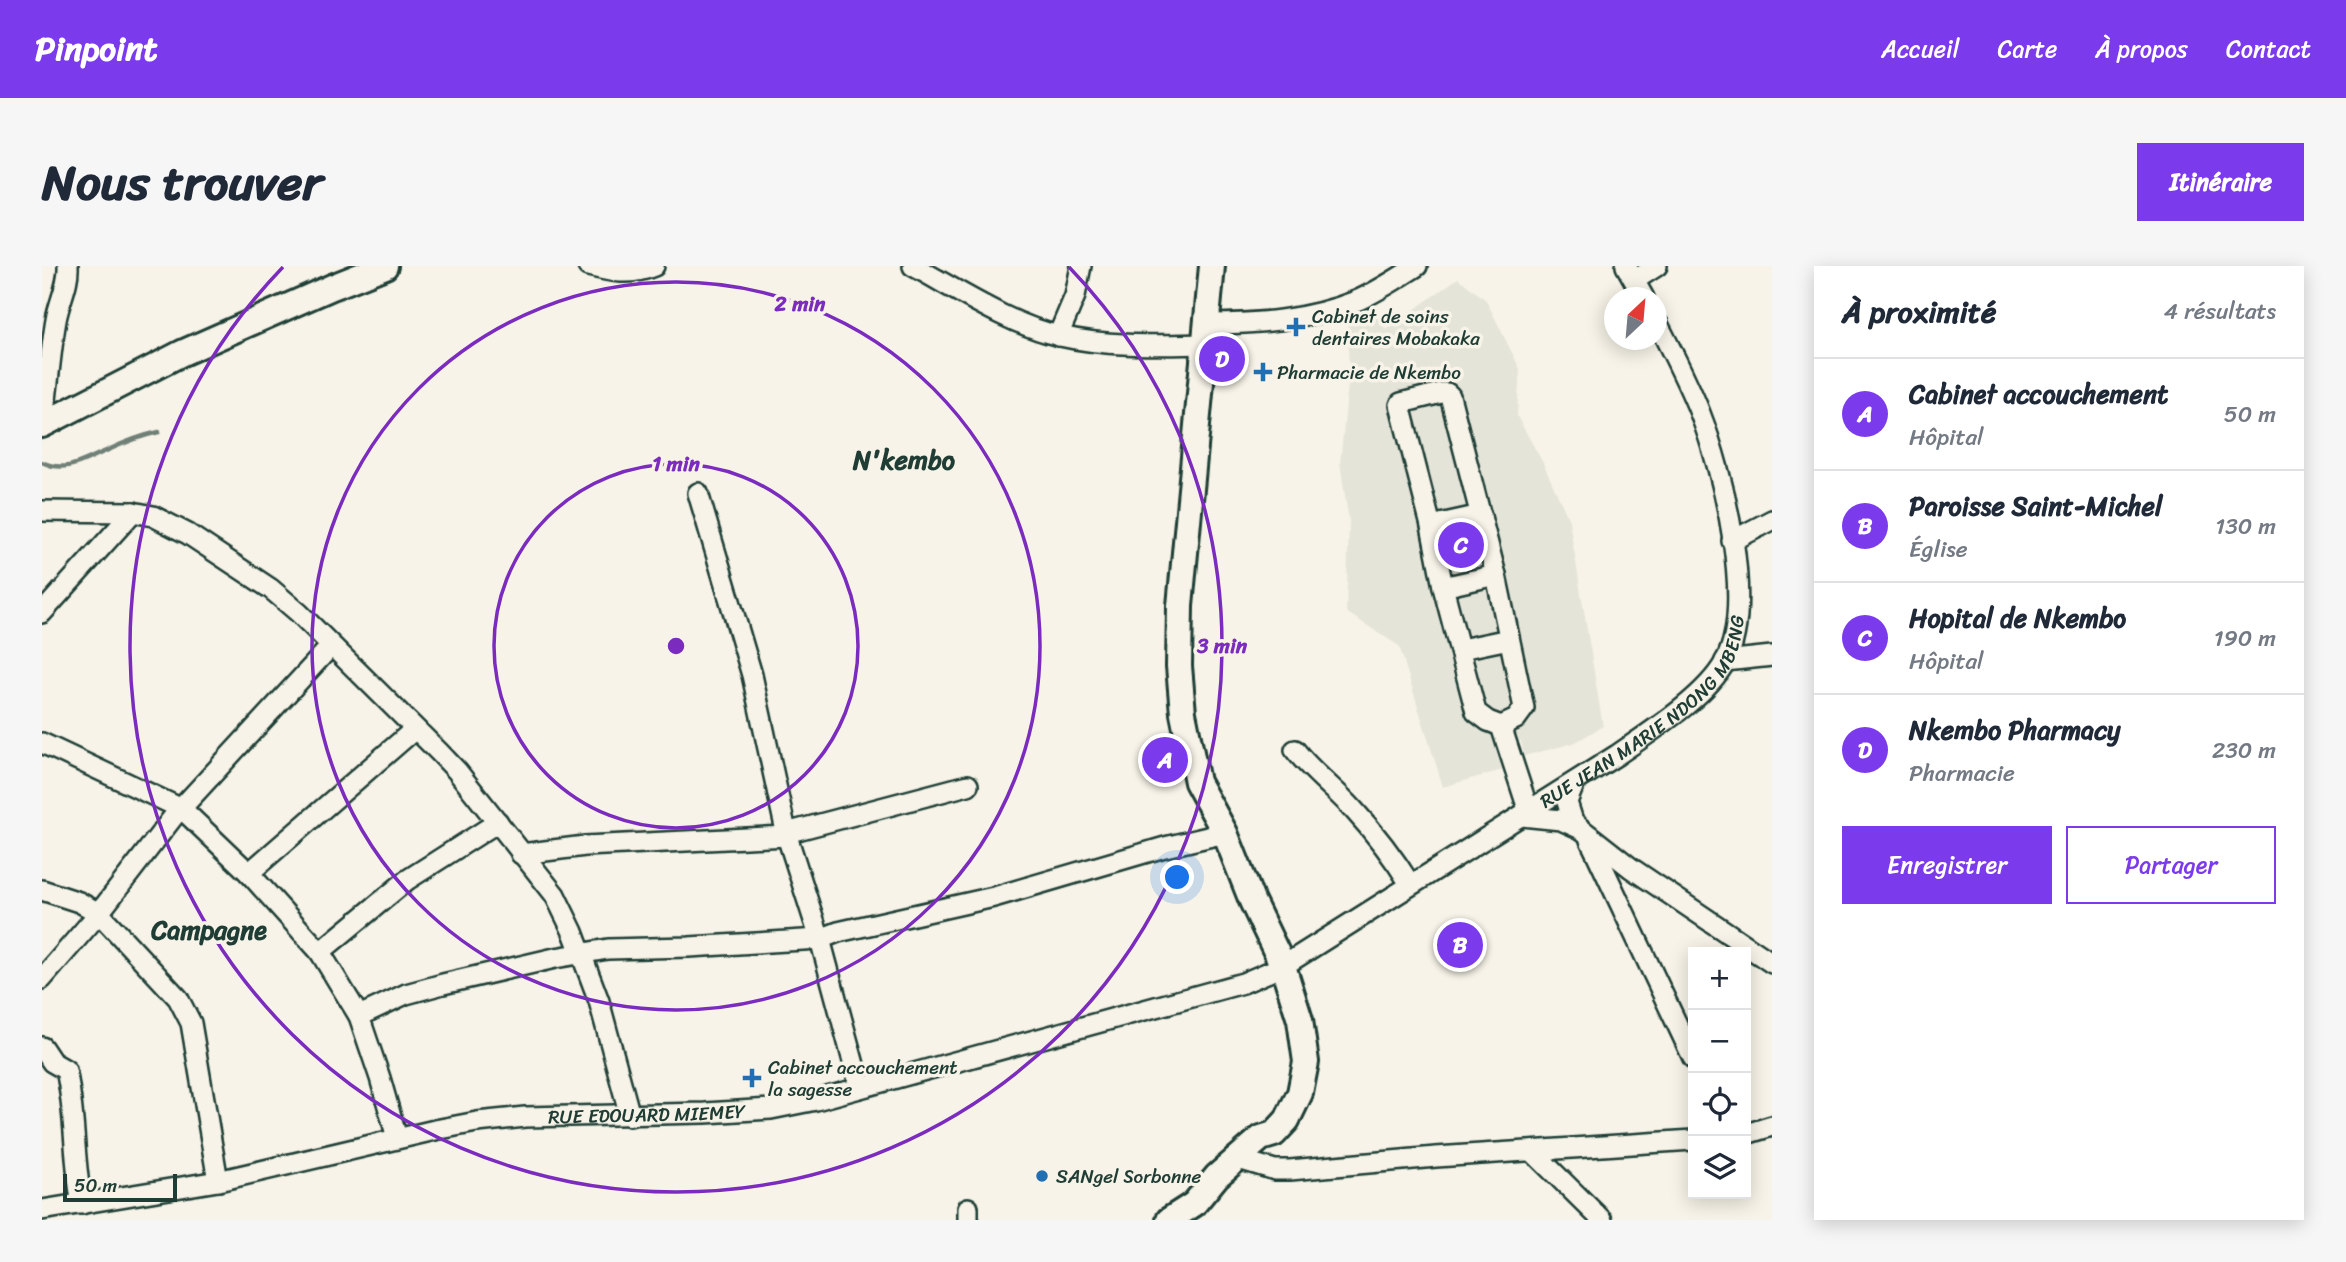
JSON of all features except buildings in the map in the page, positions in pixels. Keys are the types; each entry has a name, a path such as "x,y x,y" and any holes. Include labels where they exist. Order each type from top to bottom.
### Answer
{"main road":[{"path":"43,425 182,353 385,266"},
{"path":"1169,1220 1190,1212 1217,1176 1261,1138 1274,1134 1287,1120 1300,1093 1304,1077 1305,1046 1283,966 1252,901 1225,833 1196,782 1184,713 1179,667 1180,606 1212,266"}],"street":[{"path":"43,425 51,350 68,266"},
{"path":"588,266 625,273 643,271 654,266"},
{"path":"914,266 1018,321 1058,336 1112,344 1206,334 1333,309 1358,300 1417,266"},
{"path":"1058,336 1075,296 1081,266"},
{"path":"1635,281 1657,266"},
{"name":"RUE JEAN MARIE NDONG MBENG","path":"1283,966 1659,726 1698,694 1715,677 1725,661 1736,623 1738,599 1732,541 1719,475 1701,414 1667,343"},
{"path":"1447,393 1450,396 1496,575 1524,708 1516,719 1502,726 1476,712 1443,587 1432,526 1400,405 1447,393"},
{"path":"698,493 752,675 786,834 820,939 860,1087"},
{"path":"42,511 134,512 153,516 188,534 271,589 299,613 457,771 555,895 582,954 608,1031 629,1116"},
{"path":"42,613 134,512"},
{"path":"1432,526 1481,515"},
{"path":"1732,541 1772,520"},
{"path":"1443,587 1496,575"},
{"path":"1461,649 1509,639"},
{"path":"42,979 182,809 331,646"},
{"path":"1725,661 1772,656"},
{"path":"1502,726 1525,814 1561,820 1584,831 1688,1048"},
{"path":"249,873 415,729"},
{"path":"42,743 182,809 249,873 320,952 359,1016 397,1139"},
{"path":"1295,750 1354,810 1396,861 1410,884"},
{"path":"1575,782 1567,802 1573,821 1631,868 1772,963"},
{"path":"521,854 585,846 786,834 968,785"},
{"path":"320,952 407,880 498,822"},
{"path":"359,1016 418,991 555,958 620,948 689,947 820,939 838,932 994,897 1153,850 1225,833"},
{"path":"42,890 79,902 99,913 178,998 191,1023 218,1181"},
{"name":"RUE EDOUARD MIEMEY","path":"42,1210 218,1181 477,1122 524,1117 629,1116 771,1109 816,1100 1062,1034 1243,983 1283,966"},
{"path":"42,1047 52,1062 66,1070 72,1096 75,1159 82,1204"},
{"path":"1751,1132 1772,1126"},
{"path":"1238,1159 1275,1170 1290,1170 1436,1157 1688,1140"},
{"path":"1532,1151 1602,1220"}],"shaded area":[{"path":"1458,278 1486,300 1520,369 1517,416 1543,463 1569,520 1603,726 1574,743 1524,756 1521,741 1507,742 1495,747 1502,770 1443,787 1399,646 1346,612 1349,522 1340,463 1349,374 1347,318 1373,308 1386,330"}],"waterway":[{"path":"42,462 59,467 75,464 132,440 159,432"}],"place":[{"name":"Cabinet de soins dentaires Mobakaka","path":"1296,327"},
{"name":"Nkembo Pharmacy","path":"1222,359"},
{"name":"Pharmacie de Nkembo","path":"1263,372"},
{"name":"Hopital de Nkembo","path":"1461,545"},
{"name":"Cabinet accouchement","path":"1165,760"},
{"name":"Paroisse Saint-Michel","path":"1460,945"},
{"name":"Cabinet accouchement la sagesse","path":"752,1078"},
{"name":"SANgel Sorbonne","path":"1042,1176"}],"district":[{"name":"N'kembo","path":"904,460"},
{"name":"Campagne","path":"209,930"}]}
